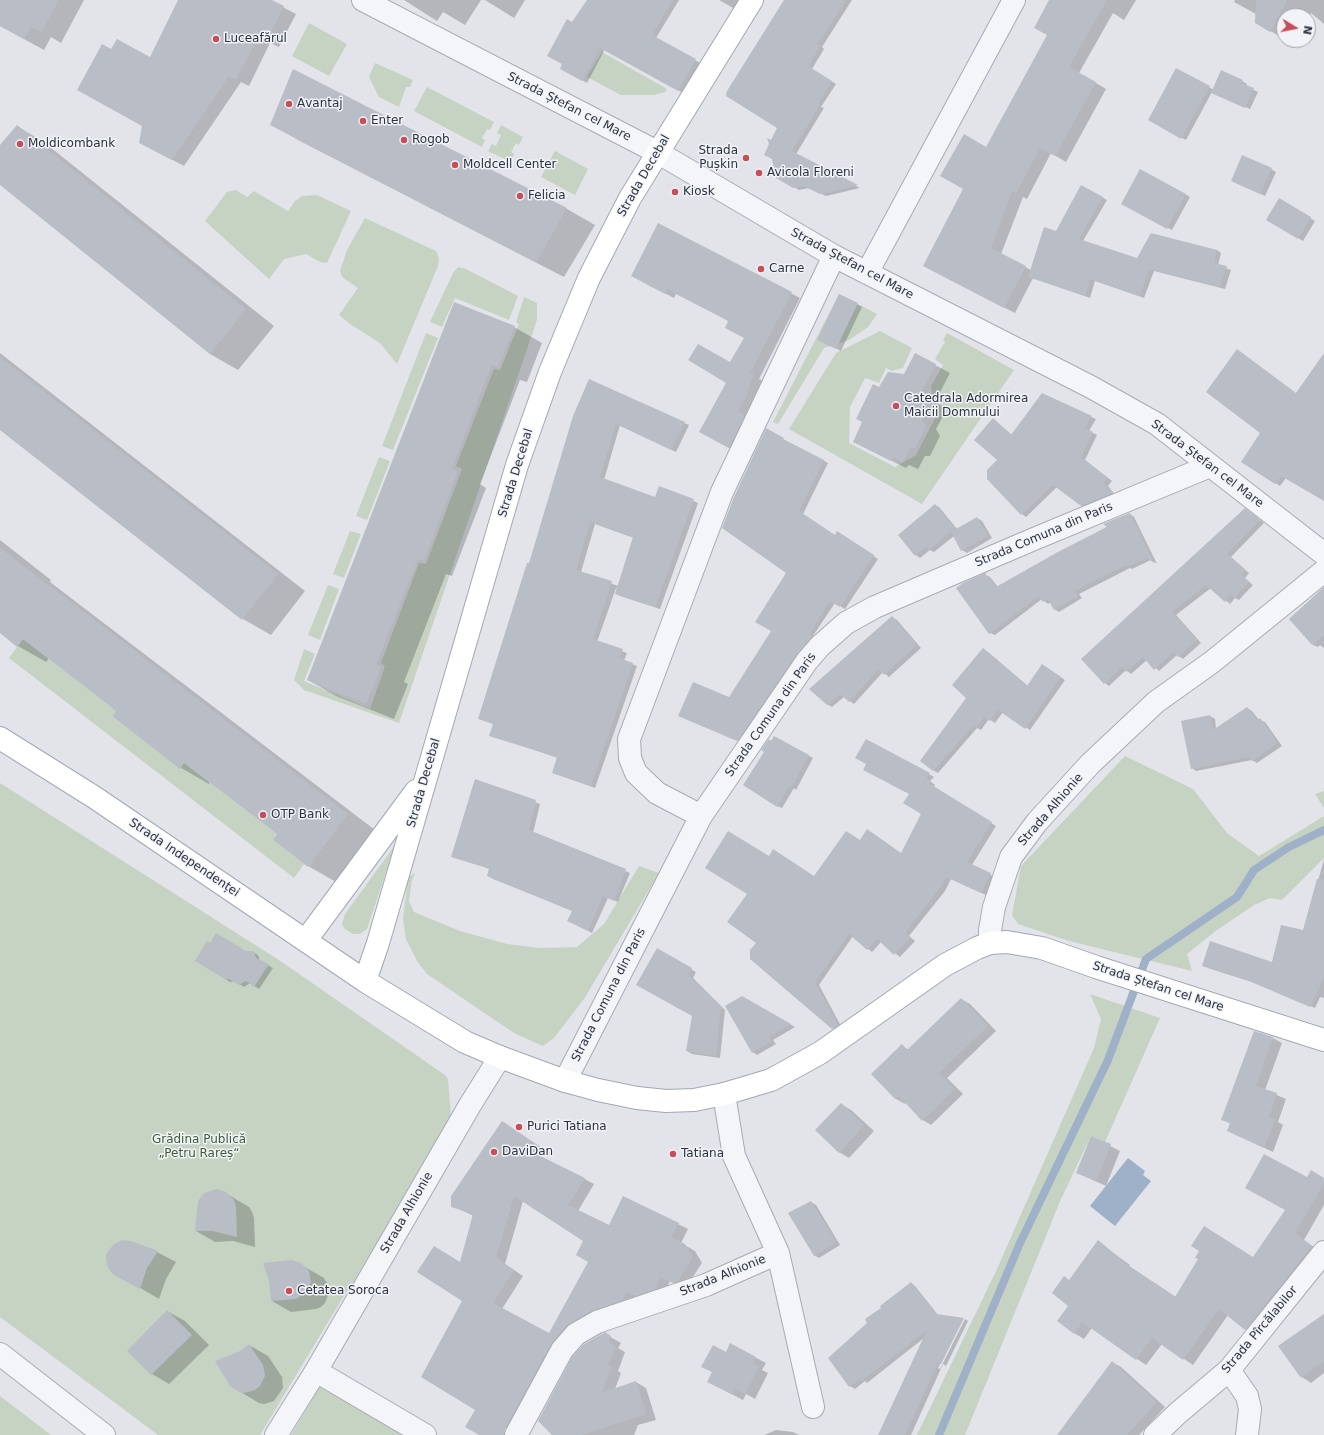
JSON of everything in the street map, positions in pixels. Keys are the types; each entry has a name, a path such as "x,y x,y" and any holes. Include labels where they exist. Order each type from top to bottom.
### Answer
{"main road":[{"name":"Strada Decebal","path":"365,981 378,943 517,465 550,372 584,289 630,198 752,0"},
{"name":"Strada Independenței","path":"0,738 94,797 365,981"},
{"path":"306,940 424,781"},
{"name":"Strada Ștefan cel Mare","path":"990,943 1007,942 1042,948 1120,975 1324,1040"},
{"path":"365,981 465,1042 500,1057 565,1081 637,1098 659,1100 694,1100 724,1094 771,1080 820,1053 945,965 977,948 990,943"}],"street":[{"name":"Strada Ștefan cel Mare","path":"363,0 657,152 834,256 1097,391 1157,424 1324,554"},
{"path":"867,273 1014,0"},
{"path":"702,816 657,793 636,773 630,758 629,739 722,492 834,256"},
{"name":"Strada Comuna din Paris","path":"565,1081 702,816 807,661 820,646 846,623 875,607 1210,466"},
{"name":"Strada Alhionie","path":"990,943 990,930 994,907 1011,857 1037,822 1090,764 1156,702 1212,662 1324,571"},
{"name":"Strada Alhionie","path":"276,1435 316,1371 466,1111 500,1057"},
{"name":"Strada Alhionie","path":"724,1094 734,1156 778,1253 813,1407"},
{"name":"Strada Pîrcălabilor","path":"1155,1435 1178,1413 1229,1370 1324,1252"},
{"name":"Strada Alhionie","path":"516,1435 562,1350 576,1334 597,1322 706,1285 778,1253"},
{"path":"0,1354 104,1435"},
{"path":"1229,1370 1247,1396 1250,1409 1247,1435"},
{"path":"316,1371 425,1435"}],"green space":[{"path":"309,23 347,44 329,76 292,56"},
{"path":"602,52 667,89 665,92 654,95 621,95 587,77"},
{"path":"375,63 413,80 410,87 406,87 399,107 379,97 369,77"},
{"path":"427,87 494,122 490,130 487,129 482,138 485,140 482,147 414,111"},
{"path":"501,125 523,137 519,145 516,143 511,152 514,154 511,162 488,151 492,144 496,146 501,135 497,133"},
{"path":"555,151 588,169 575,195 541,177"},
{"path":"236,190 247,197 254,191 288,211 295,201 302,196 317,195 351,211 327,263 320,262 306,254 284,259 269,279 205,221 227,192"},
{"path":"365,218 436,251 439,258 438,266 397,364 380,343 350,324 339,315 358,288 342,277 340,271 347,250"},
{"path":"458,267 466,269 518,296 509,320 455,298 442,327 430,322 453,273"},
{"path":"839,294 877,314 868,327 849,340 824,348 778,424 773,422"},
{"path":"524,297 537,303 537,320 399,723 304,690 294,680 304,649 315,654 304,681 370,709 385,666 381,663 419,563 426,564 462,469 456,466 494,369 500,370 519,324 516,322"},
{"path":"880,331 912,348 903,368 892,371 886,368 879,383 865,378 850,407 849,443 895,467 916,455 936,416 931,386 943,365 935,359 945,342 943,340 947,333 1014,370 922,504 789,429 836,353"},
{"path":"426,333 438,338 393,450 382,446"},
{"path":"379,457 390,461 367,520 356,516"},
{"path":"350,531 361,534 344,578 333,574"},
{"path":"328,585 339,589 320,640 308,635"},
{"path":"23,639 116,711 112,716 180,768 184,763 277,834 273,840 304,864 294,878 9,658"},
{"path":"1125,756 1193,789 1227,833 1259,856 1324,816 1324,858 1282,900 1270,898 1254,905 1217,930 1187,954 1192,971 1069,941 1018,924 1012,915 1021,866"},
{"name":"Grădina Publică „Petru Rareș“","path":"0,783 279,960 445,1075 448,1079 451,1117 349,1290 348,1289 260,1435 158,1435 0,1317"},
{"path":"1324,791 1324,808 1315,794"},
{"path":"395,845 367,929 360,934 353,934 345,929 342,924 345,914"},
{"path":"639,866 659,873 584,999 554,1038 543,1046 514,1033 427,974 417,961 406,939 403,919 408,877 415,873 412,880 409,901 414,912 460,931 507,944 540,948 577,947 604,924"},
{"path":"1090,994 1160,1018 1105,1142 1091,1136 1061,1199 965,1435 917,1435 997,1269 1094,1048 1101,1019"},
{"path":"324,1380 416,1435 291,1435"},
{"path":"0,1396 51,1435 0,1435"}],"water":[{"path":"1128,1158 1145,1171 1143,1175 1151,1181 1115,1226 1090,1206"}],"building":[{"path":"0,0 59,0 41,32 31,27 24,39 0,26"},
{"path":"178,0 272,0 284,6 267,41 258,37 236,80 229,76 172,160 139,143 142,126 77,90 102,44 111,49 117,39 150,57"},
{"path":"587,0 673,0 652,35 696,59 678,91 600,48 582,81 560,69 562,64 547,56 567,19 572,22"},
{"path":"784,0 846,0 818,44 820,46 808,66 832,81 818,103 820,105 792,151 858,185 820,194 803,186 793,188 776,178 772,159 764,155 769,144 767,138 771,140 777,128 726,96 727,91"},
{"path":"1049,0 1107,0 1069,67 1096,82 1055,156 1040,148 1016,193 1012,191 991,248 1026,266 1004,308 923,266 963,189 940,176 964,134 986,147 1047,35 1034,28"},
{"path":"1256,0 1287,0 1283,8 1276,8 1276,21 1270,32 1255,23"},
{"path":"1176,68 1210,86 1181,139 1148,120"},
{"path":"293,69 567,208 536,262 270,125"},
{"path":"1221,70 1243,80 1241,83 1254,88 1245,108 1211,93"},
{"path":"17,125 246,309 210,354 0,185 0,145"},
{"path":"1242,155 1272,168 1260,194 1231,181"},
{"path":"1140,169 1186,194 1167,229 1121,204"},
{"path":"1081,185 1103,197 1079,239 1137,258 1151,233 1217,250 1214,263 1227,266 1220,287 1149,269 1140,296 1090,279 1085,296 1028,277 1044,227 1056,231"},
{"path":"1279,198 1311,217 1298,239 1266,220"},
{"path":"658,223 792,292 750,373 754,375 747,390 749,391 738,411 745,415 729,448 699,432 726,383 688,360 698,344 730,362 744,338 725,328 728,321 667,289 665,294 631,276"},
{"path":"839,294 858,303 836,349 817,340"},
{"path":"454,302 515,326 498,367 492,364 452,468 458,471 424,561 418,559 376,665 381,667 366,704 307,680"},
{"path":"1237,349 1296,393 1324,353 1324,501 1281,476 1275,484 1241,462 1260,433 1206,392"},
{"name":"Catedrala Adormirea Maicii Domnului","path":"915,353 936,364 920,394 933,399 922,420 926,427 915,448 910,448 903,462 893,457 891,461 853,442 862,422 856,419 873,384 879,387 888,372 904,374"},
{"path":"0,357 278,574 242,620 0,430"},
{"path":"589,379 685,422 671,450 616,424 600,477 655,497 659,486 694,499 655,607 615,594 633,537 590,522 576,570 612,581 593,639 623,649 619,658 633,663 591,786 552,773 557,757 489,736 493,724 478,719 527,563 529,563 573,416"},
{"path":"1042,393 1092,416 1085,428 1093,432 1081,457 1108,478 1104,483 1113,493 1081,506 1053,485 1021,515 987,479 987,470 997,460 974,440 993,418 1011,435"},
{"path":"766,428 784,438 783,439 824,460 799,511 835,535 837,531 874,555 840,607 830,601 809,635 812,637 797,654 737,741 678,716 693,682 729,697 771,631 755,622 786,573 722,528 734,497"},
{"path":"935,504 955,528 929,550 925,547 915,556 898,535"},
{"path":"1245,508 1260,520 1227,554 1245,570 1241,575 1249,582 1234,598 1231,595 1225,602 1206,585 1172,612 1197,640 1178,657 1173,652 1154,670 1143,657 1126,672 1122,667 1104,684 1081,659"},
{"path":"1130,513 1154,563 1147,558 1127,567 1126,565 1075,591 1078,596 1054,610 1048,599 1043,602 1039,596 989,634 956,588 963,583 985,573 996,587 1056,553 1107,527 1103,524"},
{"path":"977,517 988,536 961,551 951,532"},
{"path":"0,548 348,814 308,867 273,840 277,834 184,763 180,769 112,716 116,711 23,639 17,647 0,633"},
{"path":"1324,587 1324,635 1312,645 1289,619"},
{"path":"892,616 917,645 884,675 879,669 849,702 840,694 827,705 809,689"},
{"path":"983,648 1027,686 1042,664 1061,677 1025,729 998,710 990,721 984,717 976,728 973,726 933,771 920,761 966,698 952,685"},
{"path":"1247,707 1257,720 1260,718 1278,743 1252,761 1249,757 1191,769 1181,721 1210,715 1213,730"},
{"path":"774,736 809,755 791,788 789,787 777,807 743,785 764,752 761,750 769,739 771,741"},
{"path":"866,739 930,773 926,778 931,781 930,784 992,822 967,862 991,873 981,893 946,877 940,888 905,933 911,937 894,955 877,939 867,950 849,934 815,982 838,1025 832,1029 750,959 750,950 756,943 727,922 747,894 705,868 728,831 769,856 773,849 814,876 846,831 860,840 867,829 901,853 921,814 903,803 909,794 863,770 866,764 855,758"},
{"path":"475,779 536,800 529,830 626,869 614,901 603,896 588,931 567,921 572,911 487,876 489,868 451,857"},
{"path":"1317,879 1324,880 1324,977 1310,1007 1249,981 1202,966 1210,941 1272,962 1281,925 1303,930"},
{"path":"216,933 246,951 254,951 256,958 269,964 254,987 246,981 239,985 229,979 225,979 195,961 207,941 210,943"},
{"path":"657,948 692,968 688,975 721,1006 716,1056 686,1051 692,1016 636,985"},
{"path":"742,996 791,1024 769,1037 771,1041 752,1053 725,1006"},
{"path":"961,998 988,1026 939,1073 955,1089 922,1121 899,1096 895,1099 871,1074 902,1044 907,1050"},
{"path":"1254,1031 1273,1037 1256,1086 1277,1093 1269,1117 1275,1119 1264,1148 1227,1131 1230,1123 1221,1120"},
{"path":"841,1103 864,1125 839,1153 815,1130"},
{"path":"502,1121 548,1152 530,1151 585,1178 568,1205 609,1225 623,1196 679,1223 671,1237 685,1244 693,1257 678,1281 673,1283 660,1277 655,1289 636,1296 626,1292 622,1300 591,1311 567,1326 551,1344 505,1429 504,1435 479,1435 465,1427 475,1410 421,1377 462,1301 417,1272 434,1246 460,1262 473,1214 451,1207 451,1196","holes":["514,1196 583,1241 576,1255 588,1262 549,1333 493,1303 514,1270 496,1258"]},
{"path":"1091,1136 1111,1144 1096,1181 1076,1173"},
{"path":"1264,1154 1307,1177 1311,1170 1324,1178 1324,1183 1295,1233 1312,1246 1245,1330 1219,1309 1183,1360 1152,1338 1136,1360 1082,1322 1074,1334 1057,1321 1068,1306 1052,1293 1064,1276 1069,1280 1098,1240 1121,1259 1120,1260 1175,1297 1198,1259 1195,1258 1199,1251 1191,1246 1204,1226 1253,1257 1285,1210 1245,1188"},
{"path":"217,1189 226,1192 234,1200 236,1207 237,1237 213,1231 195,1231 198,1201 204,1193"},
{"path":"811,1201 836,1242 814,1256 788,1213"},
{"path":"122,1240 131,1241 158,1251 147,1268 140,1289 114,1275 107,1266 106,1256 108,1251 114,1244"},
{"path":"292,1260 301,1263 309,1271 311,1282 306,1292 296,1299 271,1301 269,1281 263,1263"},
{"path":"911,1282 936,1314 964,1318 941,1364 938,1363 905,1435 878,1435 927,1330 862,1381 860,1379 849,1387 828,1358 867,1323 865,1319 881,1308 880,1306"},
{"path":"167,1310 192,1335 151,1375 127,1351"},
{"path":"1324,1314 1324,1361 1301,1378 1278,1346"},
{"path":"605,1332 611,1336 609,1343 616,1346 608,1365 612,1367 601,1393 636,1381 646,1414 581,1435 552,1435 538,1421 572,1357 584,1344"},
{"path":"730,1343 756,1357 753,1364 759,1367 745,1394 735,1389 733,1395 707,1382 712,1372 701,1367 713,1345 726,1352"},
{"path":"249,1344 263,1365 265,1376 260,1386 255,1390 244,1393 239,1392 230,1386 215,1361 240,1351"},
{"path":"1112,1361 1157,1402 1127,1435 1057,1435"}],"waterway":[{"path":"939,1435 1020,1243 1108,1060 1146,959 1237,897 1254,870 1289,847 1324,830"}],"place":[{"name":"Luceafărul","path":"216,39"},
{"name":"Аvantaj","path":"289,104"},
{"name":"Enter","path":"363,121"},
{"name":"Rogob","path":"404,140"},
{"name":"Moldicombank","path":"20,144"},
{"name":"Strada Pușkin","path":"746,158"},
{"name":"Moldcell Center","path":"455,165"},
{"name":"Avicola Floreni","path":"759,173"},
{"name":"Kiosk","path":"675,192"},
{"name":"Felicia","path":"520,196"},
{"name":"Carne","path":"761,269"},
{"name":"Catedrala Adormirea Maicii Domnului","path":"896,406"},
{"name":"OTP Bank","path":"263,815"},
{"name":"Purici Tatiana","path":"519,1127"},
{"name":"DaviDan","path":"494,1152"},
{"name":"Tatiana","path":"673,1154"},
{"name":"Cetatea Soroca","path":"289,1291"}]}
